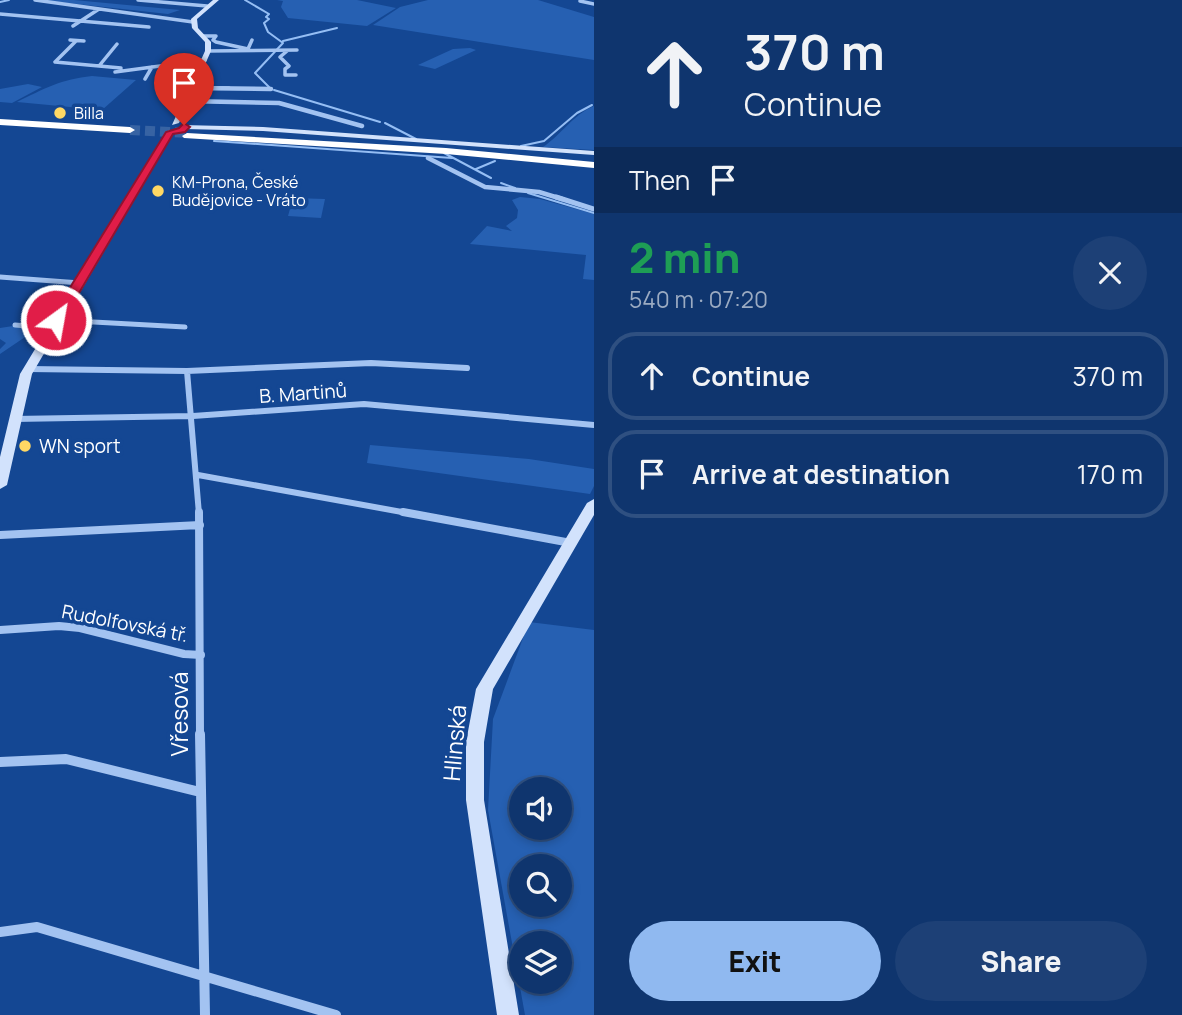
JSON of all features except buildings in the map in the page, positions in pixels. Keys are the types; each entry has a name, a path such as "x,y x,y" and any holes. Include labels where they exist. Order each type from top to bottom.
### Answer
{"highway":[{"path":"0,124 129,131"},
{"path":"187,132 594,163"}],"main road":[{"path":"0,485 20,389 28,369 186,101 208,51 208,42 193,22 198,13 216,0"},
{"path":"161,127 187,132 264,128 410,140 433,149 594,153"},
{"name":"Hlinská","path":"508,1015 475,800 475,742 485,689 594,503"}],"street":[{"path":"35,0 154,19 193,22"},
{"path":"142,0 208,6"},
{"path":"190,4 197,0"},
{"path":"580,1 594,4"},
{"path":"74,26 100,9"},
{"path":"0,13 149,27"},
{"path":"140,31 149,27 154,19"},
{"path":"204,36 216,36 214,42 248,50"},
{"path":"70,40 84,41"},
{"path":"248,50 252,40"},
{"path":"76,41 55,62 132,70"},
{"path":"99,66 117,44"},
{"path":"208,51 297,50"},
{"path":"287,51 280,57 289,66 285,69 285,75 296,75"},
{"path":"116,72 205,60"},
{"path":"145,79 152,67"},
{"path":"120,78 122,72"},
{"path":"192,88 271,89"},
{"path":"186,101 279,103 362,126"},
{"path":"433,149 485,187 540,192 594,209"},
{"path":"0,277 80,283"},
{"path":"15,325 185,327"},
{"path":"28,369 187,371 371,363 467,368"},
{"name":"Vřesová","path":"187,371 198,475 200,525 200,792 205,1015"},
{"name":"B. Martinů","path":"14,419 193,416 364,404 594,425"},
{"path":"198,475 571,543"},
{"path":"0,535 200,525"},
{"name":"Rudolfovská tř.","path":"0,630 59,625 184,654 201,655"},
{"path":"0,762 66,759 200,792"},
{"path":"0,932 37,927 336,1015"}],"shaded area":[{"path":"40,0 74,0 180,10 168,14"},
{"path":"277,0 357,0 396,8 367,26 288,18 281,7 283,1"},
{"path":"428,0 538,0 594,17 594,60 373,25 400,7"},
{"path":"453,49 476,50 435,69 418,65"},
{"path":"92,76 136,80 102,110 17,102 62,82"},
{"path":"28,84 42,87 12,103 0,102 0,89"},
{"path":"594,106 594,150 543,147 580,114"},
{"path":"520,197 540,199 594,214 594,280 583,279 586,255 470,244 487,226 512,231 506,226 517,218 518,210 512,200"},
{"path":"293,198 325,199 321,218 288,216"},
{"path":"13,326 34,331 0,354 0,349 6,343 0,339 0,328"},
{"path":"370,445 529,459 594,469 594,486 590,494 367,463"},
{"path":"529,622 594,630 594,1015 525,1015 521,994 572,994 572,931 510,931 488,810 493,719"}],"waterway":[{"path":"0,2 9,0"},
{"path":"245,0 269,14 266,17 269,19 264,23 268,32 283,43 255,73 270,88"},
{"path":"283,41 337,28"},
{"path":"274,90 380,122"},
{"path":"521,146 544,141 577,113 592,105"},
{"path":"385,123 416,139"},
{"path":"214,141 452,158"},
{"path":"444,153 491,178"},
{"path":"476,169 495,161"},
{"path":"501,183 515,188"},
{"path":"528,193 594,213"}],"tunnel":[{"path":"130,130 190,133"}],"place":[{"name":"Billa","path":"60,113"},
{"name":"KM-Prona, České Budějovice - Vráto","path":"158,191"},
{"name":"WN sport","path":"25,446"}],"route":[{"path":"56,320 170,132 182,130 184,125"}]}
